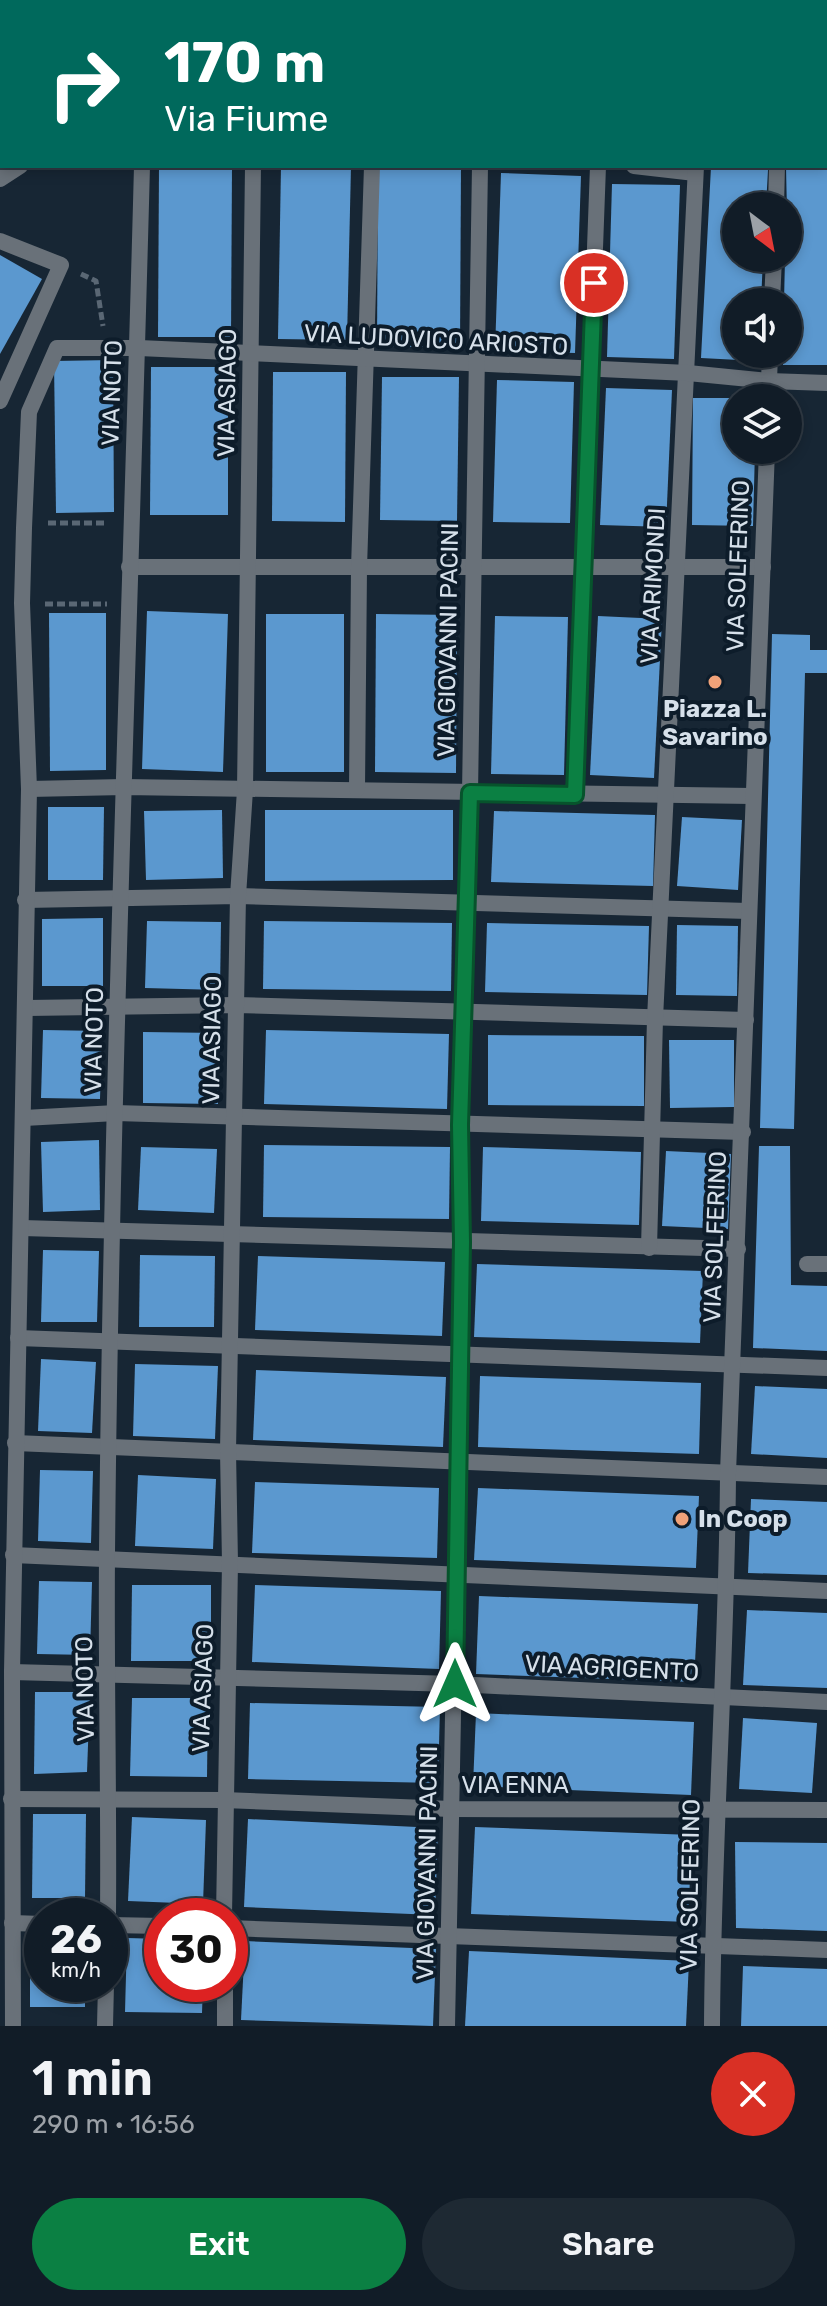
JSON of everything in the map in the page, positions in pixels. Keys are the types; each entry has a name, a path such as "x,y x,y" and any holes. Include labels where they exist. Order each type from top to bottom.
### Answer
{"street":[{"path":"0,179 17,168"},
{"name":"VIA NOTO","path":"108,1898 107,1559 111,1342 128,604 142,168"},
{"name":"VIA ASIAGO","path":"224,1898 230,1563 228,1451 238,896 245,790 253,168"},
{"path":"357,789 359,568 372,168"},
{"name":"VIA GIOVANNI PACINI","path":"447,2026 462,1242 460,1125 470,793 480,168"},
{"path":"575,795 598,168"},
{"path":"675,168 695,169"},
{"path":"776,192 777,168"},
{"name":"VIA ARIMONDI","path":"649,1248 650,1131 688,373 695,169"},
{"path":"0,241 61,265 4,382 0,401"},
{"name":"VIA LUDOVICO ARIOSTO","path":"24,523 29,412 57,348 138,340 252,354 688,373 827,383"},
{"path":"769,368 769,384"},
{"name":"VIA SOLFERINO","path":"712,2026 715,1810 727,1589 728,1473 767,464"},
{"path":"13,2026 13,1555 27,1008 25,900 29,789 22,603 24,523"},
{"path":"129,567 763,567"},
{"path":"29,789 357,789 668,798 752,796"},
{"path":"25,900 238,896 748,911"},
{"path":"27,1008 236,1005 746,1020"},
{"path":"24,1118 116,1113 743,1132"},
{"path":"22,1228 738,1249"},
{"path":"807,1264 827,1264"},
{"path":"18,1338 827,1368"},
{"path":"15,1443 456,1464 827,1477"},
{"path":"13,1555 727,1589 827,1591"},
{"name":"VIA AGRIGENTO","path":"12,1672 228,1681 455,1684 827,1702"},
{"name":"VIA ENNA","path":"11,1799 224,1800 451,1809 826,1810"},
{"path":"12,1923 24,1923"},
{"path":"248,1928 827,1950"},
{"path":"105,2026 106,2002"},
{"path":"225,2002 225,2026"}],"path":[{"path":"61,265 96,281 103,328 138,340"},
{"path":"24,523 131,523"},
{"path":"22,603 128,604"}],"building":[{"path":"159,168 232,168 231,337 158,337"},
{"path":"281,168 351,168 347,340 278,339"},
{"path":"378,168 461,168 460,347 377,347"},
{"path":"711,168 768,170 767,192 722,192 722,272 762,272 762,288 722,288 722,359 701,358"},
{"path":"786,168 827,168 827,365 802,365 802,288 784,288 785,272 802,272 802,192 787,192"},
{"path":"501,173 581,176 575,353 495,351"},
{"path":"612,184 680,185 674,359 607,357"},
{"path":"0,255 42,279 0,354"},
{"path":"113,360 114,512 56,513 54,361"},
{"path":"151,367 228,367 228,515 150,515"},
{"path":"273,372 346,372 345,522 272,521"},
{"path":"382,377 459,377 457,521 380,520"},
{"path":"497,380 574,382 570,523 493,522"},
{"path":"606,388 672,390 666,527 600,525"},
{"path":"693,398 722,398 722,464 755,464 753,526 692,525"},
{"path":"147,611 228,614 223,772 142,769"},
{"path":"49,613 106,613 106,770 50,771"},
{"path":"266,614 344,614 344,772 266,772"},
{"path":"376,614 457,615 456,773 375,772"},
{"path":"495,616 568,617 564,775 491,774"},
{"path":"598,616 662,619 654,778 590,775"},
{"path":"772,634 810,635 810,650 827,650 827,673 805,673 794,1129 760,1128"},
{"path":"48,807 104,807 103,880 48,880"},
{"path":"222,810 223,878 146,880 144,811"},
{"path":"265,810 453,810 453,880 265,881"},
{"path":"494,811 655,815 653,886 491,882"},
{"path":"682,817 742,820 738,890 677,886"},
{"path":"103,918 103,986 42,986 42,919"},
{"path":"147,921 221,922 220,990 145,988"},
{"path":"264,921 452,923 451,991 263,989"},
{"path":"487,923 649,926 647,995 485,992"},
{"path":"677,925 738,926 737,996 676,995"},
{"path":"43,1030 102,1031 100,1099 41,1098"},
{"path":"266,1030 449,1034 447,1109 264,1104"},
{"path":"143,1032 219,1033 218,1104 143,1103"},
{"path":"488,1035 644,1036 644,1106 488,1105"},
{"path":"669,1040 734,1040 734,1107 670,1108"},
{"path":"99,1140 100,1210 43,1212 41,1142"},
{"path":"264,1145 450,1147 449,1219 263,1217"},
{"path":"759,1146 790,1146 791,1285 827,1286 827,1351 753,1348"},
{"path":"141,1147 217,1149 214,1213 138,1210"},
{"path":"483,1147 641,1152 639,1225 481,1221"},
{"path":"666,1151 731,1154 728,1229 662,1226"},
{"path":"43,1250 99,1251 97,1322 41,1322"},
{"path":"140,1255 215,1256 214,1327 139,1327"},
{"path":"258,1256 445,1262 442,1336 255,1330"},
{"path":"477,1264 703,1271 700,1343 474,1337"},
{"path":"41,1359 96,1362 92,1433 38,1431"},
{"path":"135,1364 218,1366 215,1439 133,1436"},
{"path":"256,1370 446,1377 443,1447 253,1440"},
{"path":"480,1376 701,1383 699,1454 478,1447"},
{"path":"755,1386 827,1389 827,1458 751,1454"},
{"path":"40,1470 93,1471 91,1543 38,1541"},
{"path":"138,1475 216,1479 213,1549 135,1546"},
{"path":"255,1482 439,1488 437,1558 252,1553"},
{"path":"478,1488 699,1496 696,1568 474,1560"},
{"path":"751,1499 827,1502 827,1575 748,1573"},
{"path":"39,1581 92,1582 90,1655 37,1654"},
{"path":"132,1585 211,1585 211,1661 131,1661"},
{"path":"255,1585 441,1591 439,1669 252,1662"},
{"path":"479,1596 698,1604 694,1682 476,1674"},
{"path":"747,1610 827,1613 827,1688 743,1685"},
{"path":"35,1692 90,1692 87,1772 34,1774"},
{"path":"132,1698 208,1698 207,1777 130,1776"},
{"path":"250,1703 440,1707 438,1783 248,1779"},
{"path":"476,1713 694,1722 691,1795 473,1786"},
{"path":"743,1718 817,1723 812,1793 739,1789"},
{"path":"33,1814 86,1814 85,1898 32,1898"},
{"path":"132,1817 206,1820 203,1898 128,1901"},
{"path":"248,1819 438,1828 435,1915 248,1907 248,1898 244,1898"},
{"path":"475,1827 692,1835 688,1922 471,1914"},
{"path":"735,1842 827,1843 827,1931 736,1928"},
{"path":"128,1938 144,1938 144,2002 202,2002 202,2013 125,2012 125,2002 128,2002"},
{"path":"248,1941 436,1949 433,2026 241,2020 242,2002 248,2002"},
{"path":"469,1951 689,1961 686,2026 465,2026"},
{"path":"743,1966 827,1969 827,2026 741,2026"},
{"path":"30,2002 85,2002 85,2007 30,2007"}],"place":[{"name":"Piazza L. Savarino","path":"715,682"},
{"name":"In Coop","path":"682,1519"}],"route":[{"path":"455,1684 456,1464 462,1242 460,1125 470,793 575,795 594,283"}]}
